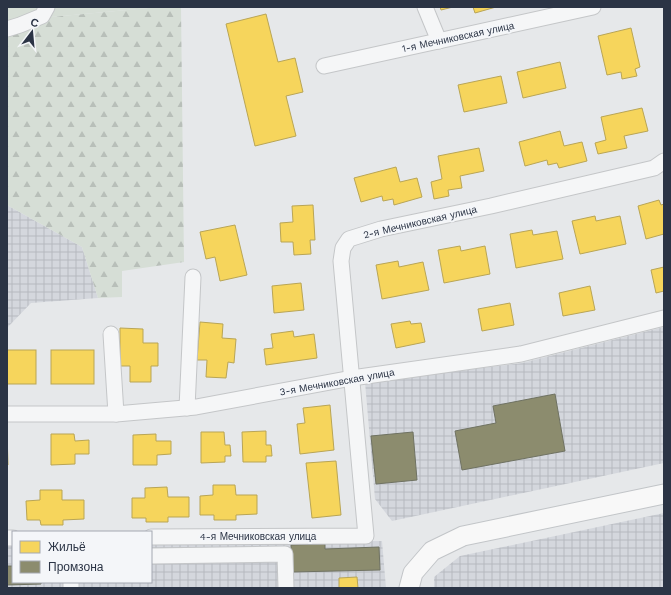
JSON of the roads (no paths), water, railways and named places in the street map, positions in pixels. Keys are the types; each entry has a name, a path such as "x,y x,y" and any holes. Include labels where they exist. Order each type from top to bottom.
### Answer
{"main road":[{"path":"409,588 413,573 432,551 463,536 664,494"}],"street":[{"path":"7,29 42,16 47,7"},
{"path":"425,7 439,41"},
{"name":"1-я Мечниковская улица","path":"324,66 593,7"},
{"name":"2-я Мечниковская улица","path":"366,536 341,261 343,248 349,239 381,229 491,206 654,168 664,161"},
{"path":"187,408 193,277"},
{"name":"3-я Мечниковская улица","path":"7,414 116,414 204,406 352,378 521,354 664,318"},
{"path":"111,334 116,414"},
{"name":"4-я Мечниковская улица","path":"152,537 366,536"},
{"path":"152,556 285,554 286,588"}]}
